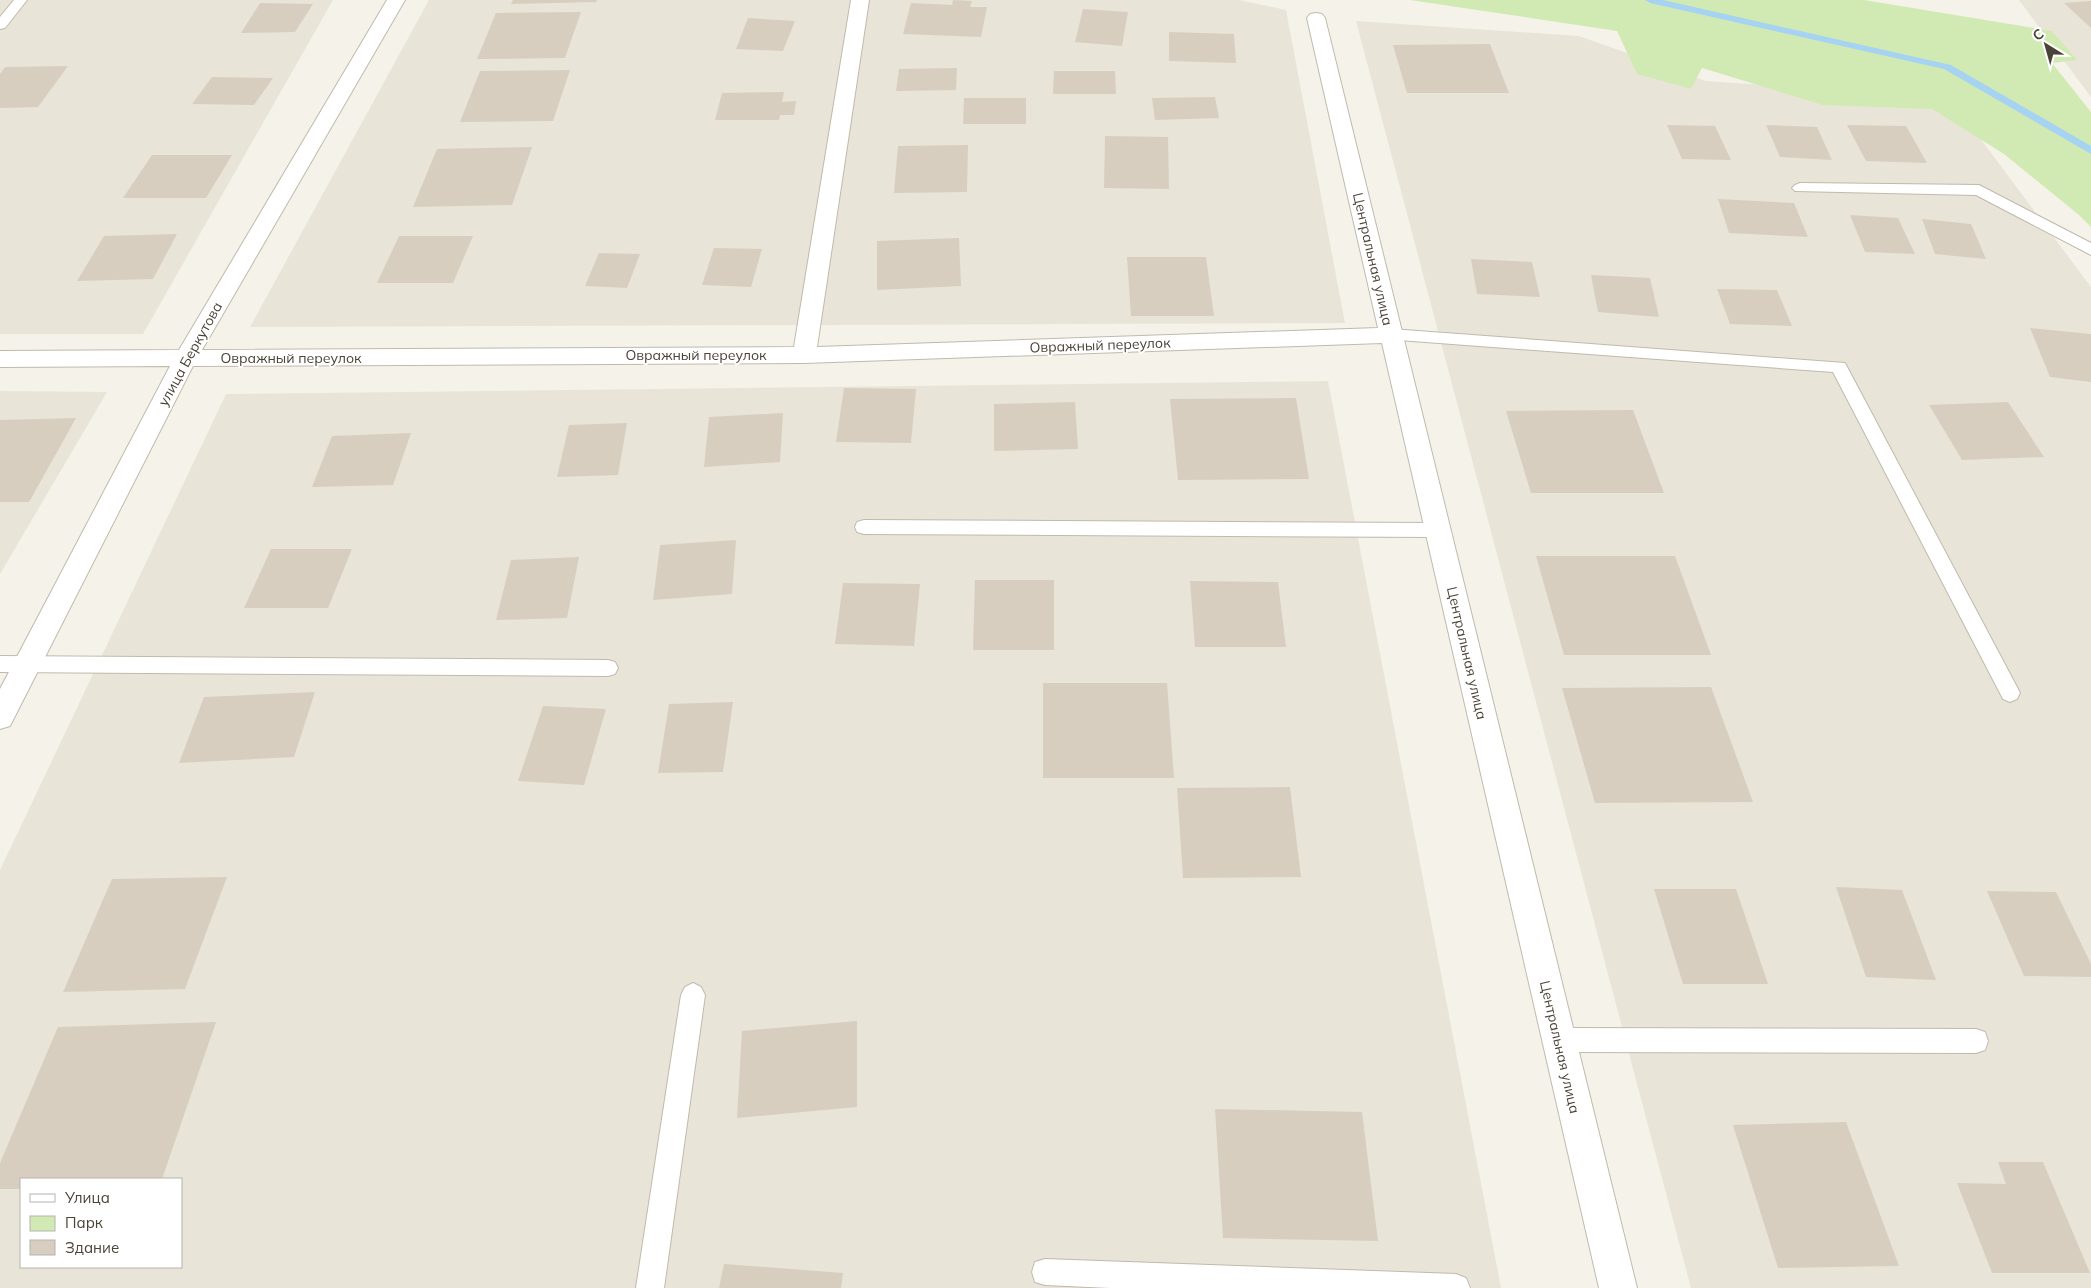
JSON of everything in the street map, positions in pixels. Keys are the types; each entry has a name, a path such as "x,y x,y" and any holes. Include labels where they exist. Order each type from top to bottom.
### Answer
{"street":[{"name":"улица Беркутова","path":"0,718 186,358 396,0"},
{"path":"804,355 860,0"},
{"name":"Центральная улица","path":"1316,18 1618,1288"},
{"name":"Овражный переулок","path":"0,359 804,355 1391,335"}],"lane":[{"path":"0,25 22,0"},
{"path":"1800,188 1978,190 2091,250"},
{"path":"1391,335 1839,367 2010,693"},
{"path":"864,527 1437,530"},
{"path":"0,664 608,668"},
{"path":"650,1288 693,995"},
{"path":"1558,1040 1976,1041"},
{"path":"1046,1272 1456,1288"}],"shaded area":[{"path":"0,0 333,0 143,334 0,334"},
{"path":"429,0 1239,0 1286,10 1345,323 250,327"},
{"path":"2019,0 2091,0 2091,97"},
{"path":"1356,21 1579,36 1706,81 1950,98 2091,287 2091,1288 1691,1288"},
{"path":"1328,381 1501,1288 0,1288 0,870 226,394"},
{"path":"0,391 107,392 0,574"}],"green space":[{"path":"1410,0 1864,0 2052,31 2077,60 2052,63 2091,112 2091,227 2004,154 1932,109 1823,105 1702,68 1691,89 1637,74 1617,31"}],"building":[{"path":"513,0 597,0 596,2 511,4"},
{"path":"953,0 972,1 970,7 987,7 981,37 903,34 911,3 952,5"},
{"path":"2091,1 2091,28 2064,3"},
{"path":"260,3 313,4 295,32 241,33"},
{"path":"1083,9 1128,12 1122,46 1075,42"},
{"path":"581,12 565,58 477,59 496,13"},
{"path":"748,18 795,21 783,51 736,49"},
{"path":"1169,32 1234,34 1236,63 1169,61"},
{"path":"1490,44 1509,93 1407,93 1393,45"},
{"path":"68,66 38,107 0,108 0,74 5,67"},
{"path":"957,68 956,90 896,91 899,69"},
{"path":"570,70 553,121 460,122 480,71"},
{"path":"1054,71 1115,71 1116,94 1053,94"},
{"path":"212,77 273,78 254,105 192,104"},
{"path":"784,92 782,102 796,101 794,115 780,115 779,120 715,120 722,93"},
{"path":"1215,97 1219,118 1155,120 1152,98"},
{"path":"964,98 1026,98 1026,124 963,124"},
{"path":"1667,125 1715,126 1731,160 1682,159"},
{"path":"1766,125 1817,127 1832,160 1780,157"},
{"path":"1847,125 1906,126 1927,163 1866,161"},
{"path":"1105,136 1168,137 1169,189 1104,188"},
{"path":"968,145 967,192 894,193 898,146"},
{"path":"532,147 512,205 413,207 437,149"},
{"path":"152,155 232,155 206,198 123,198"},
{"path":"1718,199 1794,203 1808,237 1729,233"},
{"path":"1850,215 1898,218 1915,254 1865,252"},
{"path":"1922,219 1971,224 1986,259 1935,254"},
{"path":"177,234 153,279 77,281 104,236"},
{"path":"399,236 473,236 453,283 377,283"},
{"path":"959,238 961,286 877,290 877,241"},
{"path":"714,248 762,249 751,287 702,285"},
{"path":"599,253 640,254 627,288 585,286"},
{"path":"1127,257 1206,257 1214,316 1131,316"},
{"path":"1471,259 1532,262 1540,297 1477,294"},
{"path":"1591,275 1650,278 1659,317 1598,312"},
{"path":"1717,289 1777,290 1792,326 1730,324"},
{"path":"2030,328 2091,334 2091,382 2050,377"},
{"path":"844,388 916,389 911,443 836,442"},
{"path":"1296,398 1309,479 1178,480 1170,399"},
{"path":"1075,402 1078,449 994,451 994,404"},
{"path":"2008,402 2044,457 1962,460 1929,405"},
{"path":"1633,410 1664,493 1531,493 1506,411"},
{"path":"783,413 780,462 704,467 709,417"},
{"path":"76,418 29,502 0,502 0,420"},
{"path":"627,423 618,475 557,477 569,425"},
{"path":"411,433 393,485 312,487 332,436"},
{"path":"736,540 732,594 653,600 660,545"},
{"path":"271,549 352,549 328,608 244,608"},
{"path":"1536,556 1675,556 1711,655 1564,655"},
{"path":"579,557 567,618 496,620 511,560"},
{"path":"975,580 1054,580 1054,650 973,650"},
{"path":"1190,581 1278,582 1286,647 1195,647"},
{"path":"843,583 920,584 914,646 835,644"},
{"path":"1043,683 1167,683 1174,778 1043,778"},
{"path":"1711,687 1753,802 1595,803 1562,688"},
{"path":"315,692 294,757 179,763 204,697"},
{"path":"733,702 723,772 658,773 669,704"},
{"path":"543,706 606,709 584,785 518,781"},
{"path":"1290,787 1301,877 1183,878 1177,788"},
{"path":"227,877 185,989 63,992 112,879"},
{"path":"1836,887 1902,890 1936,980 1866,977"},
{"path":"1654,889 1736,889 1768,984 1683,984"},
{"path":"1987,891 2056,892 2091,964 2091,977 2024,976"},
{"path":"857,1021 857,1107 737,1118 742,1031"},
{"path":"216,1022 162,1178 20,1178 20,1189 0,1189 0,1163 58,1027"},
{"path":"1215,1109 1362,1112 1378,1241 1223,1238"},
{"path":"1846,1122 1899,1266 1778,1268 1733,1125"},
{"path":"1998,1162 2043,1162 2090,1273 1992,1273 1957,1183 2006,1184"},
{"path":"724,1264 843,1273 841,1288 719,1288"}],"waterway":[{"path":"1650,0 1947,67 2091,151"}]}
